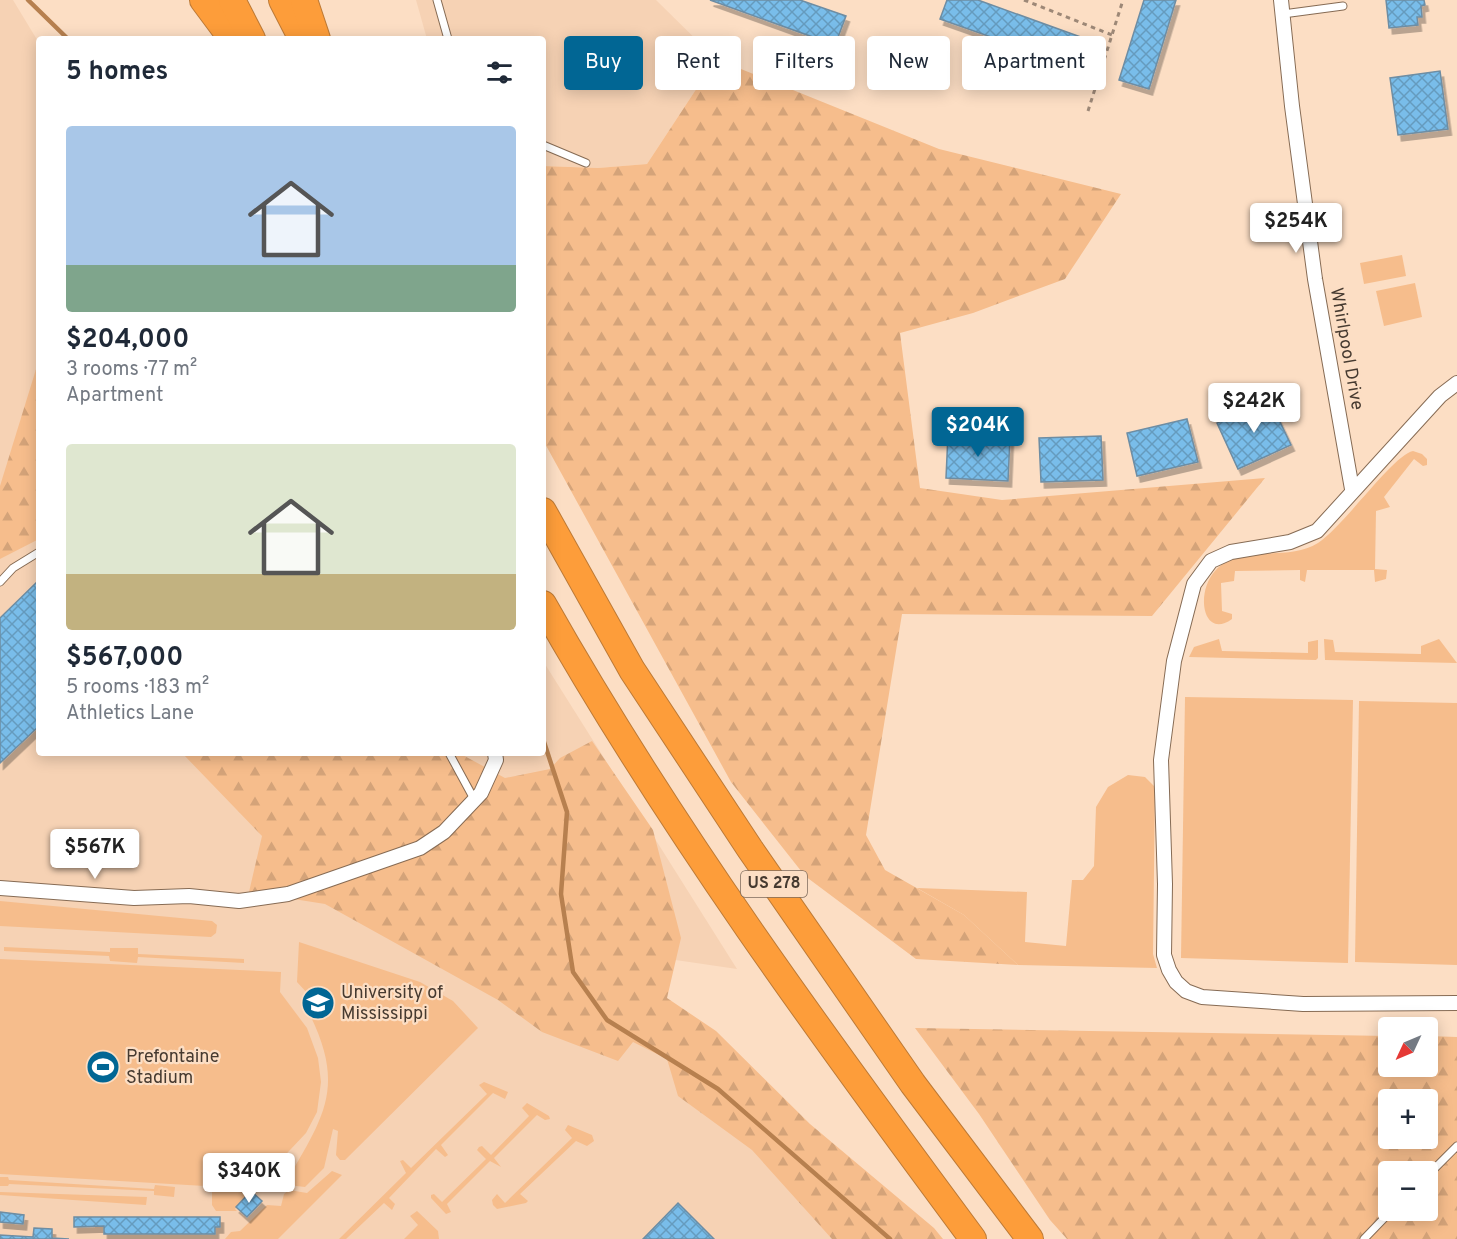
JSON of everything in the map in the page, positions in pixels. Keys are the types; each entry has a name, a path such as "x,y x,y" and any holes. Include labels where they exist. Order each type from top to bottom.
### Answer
{"highway":[{"path":"203,0 230,36"},
{"path":"232,0 250,36"},
{"path":"282,0 300,36"},
{"path":"304,0 316,36"},
{"name":"US 278","path":"546,516 632,670 750,849 920,1093 1030,1239"},
{"name":"US 278","path":"546,609 597,699 692,846 855,1080 973,1239"}],"street":[{"name":"Whirlpool Drive","path":"1282,7 1315,279 1352,489"},
{"path":"1457,383 1440,396 1352,489 1333,515 1317,531 1290,542 1231,552 1211,561 1194,584 1174,661 1161,760 1165,884 1164,955 1176,982 1186,991 1202,997 1303,1004 1457,1003"},
{"path":"0,888 134,898 189,896 239,900 288,894 420,848 444,832 480,793 496,760 495,756"}],"lane":[{"path":"437,0 447,36"},
{"path":"1282,7 1343,6"},
{"path":"546,146 586,163"},
{"path":"0,582 13,568 36,554"},
{"path":"451,756 474,799"},
{"path":"1438,1165 1457,1146"},
{"path":"1364,1239 1381,1221"}],"path":[{"path":"1024,0 1112,35"},
{"path":"1088,111 1123,0"}],"shaded area":[{"name":"University of Mississippi","path":"0,0 13,0 36,38 36,756 546,756 546,666 737,969 580,946 875,1239 0,1239"},
{"path":"416,0 656,0 693,36 655,36 655,90 696,90 647,164 598,168 546,166 546,36 426,36"}],"green space":[{"path":"741,69 753,74 753,90 793,90 939,149 1121,194 1065,279 973,313 900,333 920,488 1002,500 1265,478 1152,616 902,614 866,835 885,870 964,915 1018,965 916,959 805,876 731,782 546,445 546,166 598,168 647,164 696,90 741,90"},
{"path":"1402,255 1406,276 1364,284 1360,263"},
{"path":"1415,283 1422,317 1384,326 1376,291"},
{"path":"36,369 36,541 0,559 0,486"},
{"path":"1413,451 1422,454 1427,459 1427,465 1423,466 1414,459 1384,497 1390,507 1376,511 1375,569 1387,570 1386,579 1375,582 1374,570 1307,570 1305,582 1300,580 1300,570 1235,571 1234,581 1221,583 1222,611 1232,614 1232,619 1222,624 1214,623 1209,619 1205,611 1205,591 1215,571 1226,562 1238,557 1292,552 1318,543 1341,522 1381,477 1404,455"},
{"path":"1219,639 1222,651 1308,653 1308,642 1318,640 1318,658 1316,660 1189,657 1194,647"},
{"path":"1324,639 1333,640 1335,652 1421,654 1421,646 1439,639 1457,663 1325,660"},
{"path":"1185,697 1353,700 1348,963 1181,958"},
{"path":"1359,701 1457,703 1457,965 1355,962"},
{"path":"592,741 653,830 681,938 667,998 716,1031 810,1124 934,1228 943,1239 832,1239 752,1150 678,1096 667,1059 633,1042 618,1061 542,1032 498,1000 325,904 249,892 262,836 185,756 465,756 505,778 550,769 560,758"},
{"path":"1128,775 1145,777 1155,787 1153,954 1157,968 1018,965 964,915 917,888 1027,892 1025,942 1066,946 1072,880 1083,880 1094,866 1096,807 1108,787"},
{"path":"0,901 212,921 217,925 216,933 211,937 0,926"},
{"path":"299,942 420,982 453,1001 478,1028 345,1160 340,1160 336,1155 338,1131 333,1129 324,1168 305,1187 288,1185 286,1182 319,1120 328,1083 327,1063 310,1015 320,1007 297,982"},
{"path":"4,947 110,952 110,948 138,948 138,954 244,959 244,963 138,957 137,963 110,961 109,956 4,951"},
{"path":"0,959 281,972 280,992 307,1028 318,1058 321,1082 317,1112 306,1133 274,1167 271,1190 0,1174"},
{"path":"915,1028 1378,1036 1378,1077 1438,1077 1438,1036 1457,1037 1457,1239 1067,1239 1050,1220 979,1114"},
{"path":"484,1082 508,1092 505,1099 493,1093 441,1145 448,1155 445,1157 436,1149 389,1198 395,1204 392,1210 384,1203 346,1239 339,1239 406,1173 400,1161 403,1160 411,1168 487,1094 479,1085"},
{"path":"527,1103 549,1116 550,1119 545,1120 537,1115 494,1158 501,1167 490,1161 447,1204 451,1212 446,1214 431,1198 431,1195 434,1194 442,1202 486,1159 477,1150 479,1147 482,1146 491,1155 529,1116 522,1108"},
{"path":"568,1125 592,1135 594,1141 587,1146 576,1141 520,1194 528,1201 526,1203 497,1209 492,1200 497,1194 505,1203 572,1138 565,1130"},
{"path":"332,1171 342,1175 278,1239 225,1239 231,1232 240,1231 267,1205 281,1206 284,1194 289,1190 307,1193"},
{"path":"0,1177 8,1177 9,1180 154,1189 155,1185 175,1187 174,1197 154,1195 154,1191 9,1184 0,1186"},
{"path":"212,1189 251,1191 235,1209 237,1211 216,1211 212,1205"},
{"path":"0,1192 147,1197 146,1205 0,1195"},
{"path":"417,1211 438,1231 439,1239 404,1239 418,1225 410,1216"}],"building":[{"path":"710,0 800,0 846,16 838,36 810,36"},
{"path":"947,0 978,0 1078,36 988,36 940,19"},
{"path":"1144,0 1176,0 1149,89 1119,80"},
{"path":"1386,0 1424,0 1425,5 1421,6 1422,17 1417,17 1418,25 1389,28"},
{"path":"1440,71 1448,129 1398,135 1390,78"},
{"path":"1269,399 1291,445 1238,469 1217,423"},
{"path":"1187,419 1198,462 1137,476 1127,433"},
{"path":"948,434 1010,437 1008,481 946,478"},
{"path":"1101,436 1103,480 1041,482 1039,438"},
{"path":"36,583 36,729 0,763 0,618"},
{"path":"251,1191 262,1201 247,1217 236,1207"},
{"path":"678,1203 714,1239 643,1239"},
{"path":"0,1212 24,1215 23,1224 0,1222"},
{"path":"74,1217 220,1217 220,1227 215,1227 215,1234 104,1234 104,1226 74,1227"},
{"path":"34,1228 52,1229 52,1238 69,1239 0,1239 0,1235 33,1237"}],"waterway":[{"path":"28,0 65,36"},
{"path":"546,748 567,812 561,894 573,972 607,1020 718,1089 890,1239"}],"place":[{"name":"University of Mississippi","path":"318,1003"},
{"name":"Prefontaine Stadium","path":"103,1067"}]}
